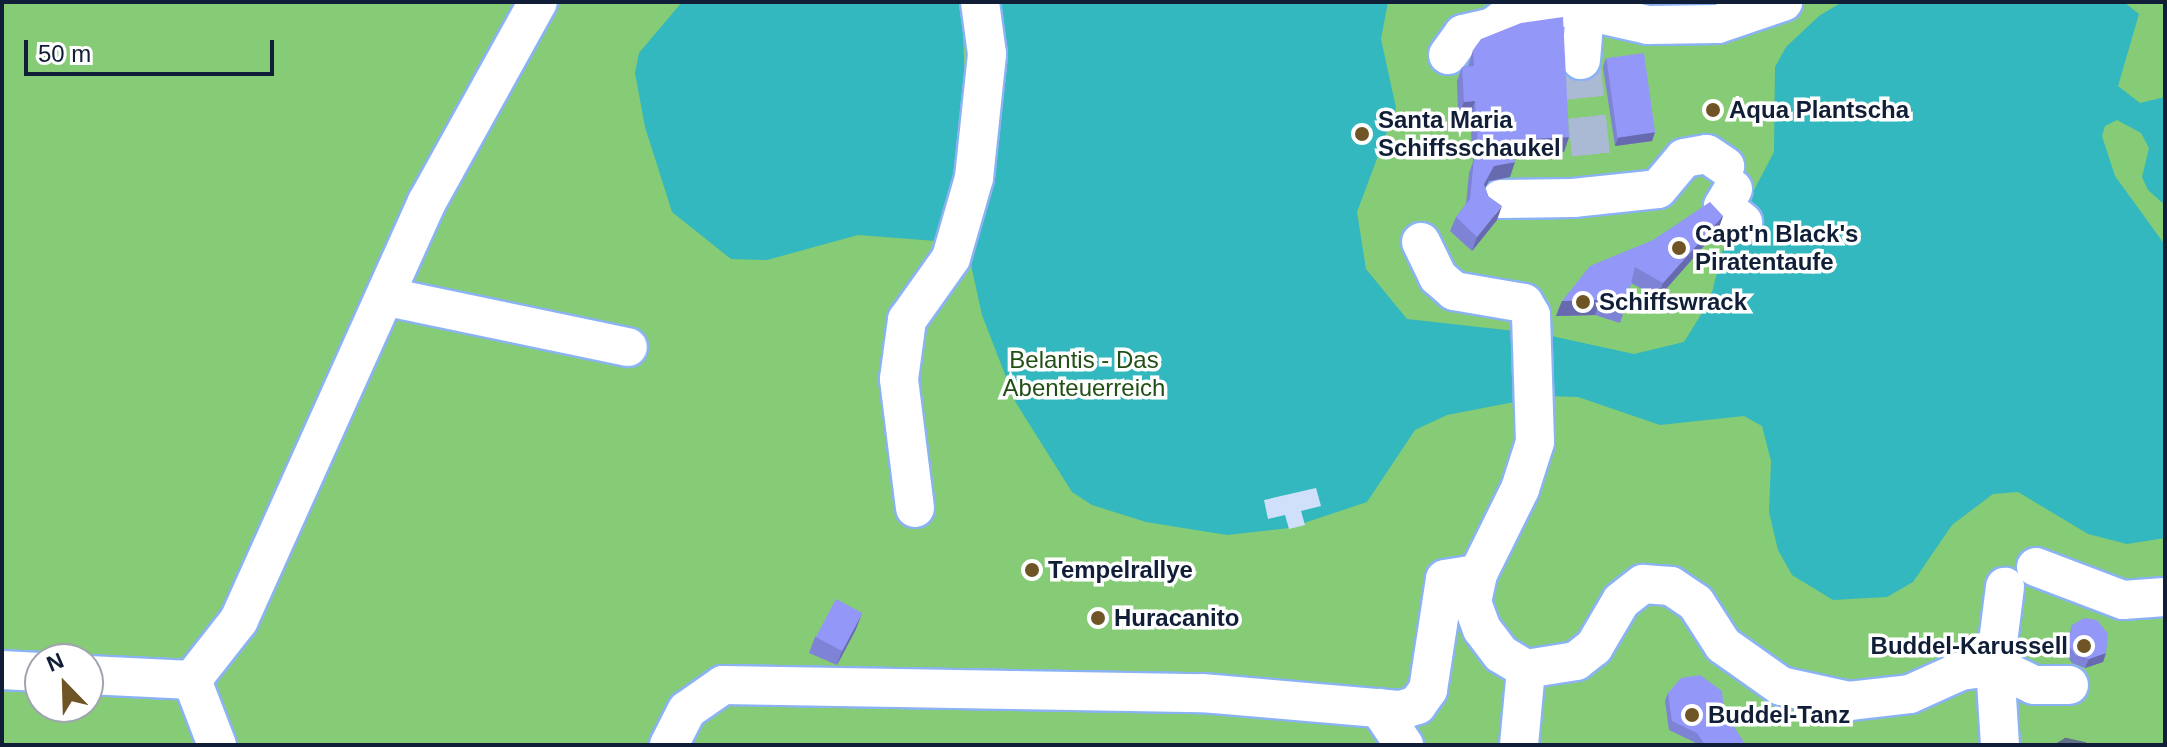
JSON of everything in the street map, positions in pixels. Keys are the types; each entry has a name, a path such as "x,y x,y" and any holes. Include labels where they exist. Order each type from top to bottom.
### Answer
{"street":[{"path":"192,680 239,620 388,297 427,202 538,2"},
{"path":"915,508 899,379 907,320 951,258 974,178 985,81 980,2"},
{"path":"1448,55 1463,34 1493,27 1507,16 1568,7 1648,25 1708,24 1783,2"},
{"path":"1581,60 1585,12"},
{"path":"1501,199 1573,198 1658,189 1684,158 1707,154 1731,196"},
{"path":"1421,242 1438,277 1454,291 1524,303 1532,331 1535,442 1520,489 1478,574 1472,602 1482,629 1501,654 1526,669 1576,661 1609,628 1621,601 1643,584 1671,586 1696,603 1723,645 1781,686 1849,701 1910,694 1961,671 1995,666 2034,685 2069,685"},
{"path":"388,297 628,347"},
{"path":"669,745 687,710 723,685 1202,693 1379,708 1417,705 1436,667 1445,579 1478,574"},
{"path":"2000,745 1995,666 2020,577 2120,612 2165,597"},
{"path":"1519,745 1526,669"},
{"path":"2,670 24,671"},
{"path":"104,676 192,680"},
{"path":"192,680 217,745"},
{"path":"1379,708 1404,745"}],"green space":[{"name":"Belantis - Das Abenteuerreich","path":"2,2 2165,2 2165,745 2,745"}],"shaded area":[{"path":"682,2 962,2 965,91 1003,92 1001,2 1388,2 1381,39 1396,108 1357,212 1366,269 1407,319 1542,334 1634,354 1684,342 1710,300 1723,249 1774,152 1775,67 1786,47 1819,16 1842,2 2124,2 2139,14 2118,86 2140,103 2165,97 2165,205 2148,190 2142,177 2149,148 2141,133 2117,120 2105,126 2102,136 2115,176 2165,245 2165,538 2127,544 2088,534 2018,492 1993,494 1952,525 1913,582 1887,597 1833,600 1792,575 1778,550 1769,512 1771,461 1762,426 1744,416 1660,425 1578,397 1545,396 1447,415 1415,430 1367,502 1289,528 1227,535 1146,522 1092,505 1072,492 1016,403 982,315 969,256 963,163 936,241 858,235 767,260 731,259 672,212 645,127 635,73 639,53"}],"pier":[{"path":"1316,488 1321,506 1301,511 1305,525 1289,529 1285,515 1268,519 1264,500"}],"building":[{"path":"1563,17 1569,137 1509,140 1515,162 1494,166 1484,184 1488,196 1502,206 1477,237 1456,217 1470,199 1474,159 1479,158 1475,101 1464,102 1462,67 1474,66 1473,50 1481,39 1521,23"},
{"path":"1644,53 1655,132 1618,138 1606,58"},
{"path":"1710,202 1723,216 1663,283 1635,267 1625,308 1600,300 1562,301 1590,266 1653,240"},
{"path":"836,599 862,613 842,651 816,637"},
{"name":"Buddel-Karussell","path":"2084,618 2097,620 2108,634 2106,653 2089,659 2075,655 2068,644 2072,625"},
{"name":"Buddel-Tanz","path":"1700,675 1722,691 1724,711 1744,745 1705,745 1697,733 1672,721 1668,693 1681,678"}],"tunnel":[{"path":"1581,60 1591,155"}],"railway":[{"path":"2059,745 2066,741 2085,745"}],"place":[{"name":"Aqua Plantscha","path":"1713,110"},
{"name":"Santa Maria Schiffsschaukel","path":"1362,134"},
{"name":"Capt'n Black's Piratentaufe","path":"1679,248"},
{"name":"Schiffswrack","path":"1583,302"},
{"name":"Tempelrallye","path":"1032,570"},
{"name":"Huracanito","path":"1098,618"},
{"name":"Buddel-Karussell","path":"2084,646"},
{"name":"Buddel-Tanz","path":"1692,715"}]}
